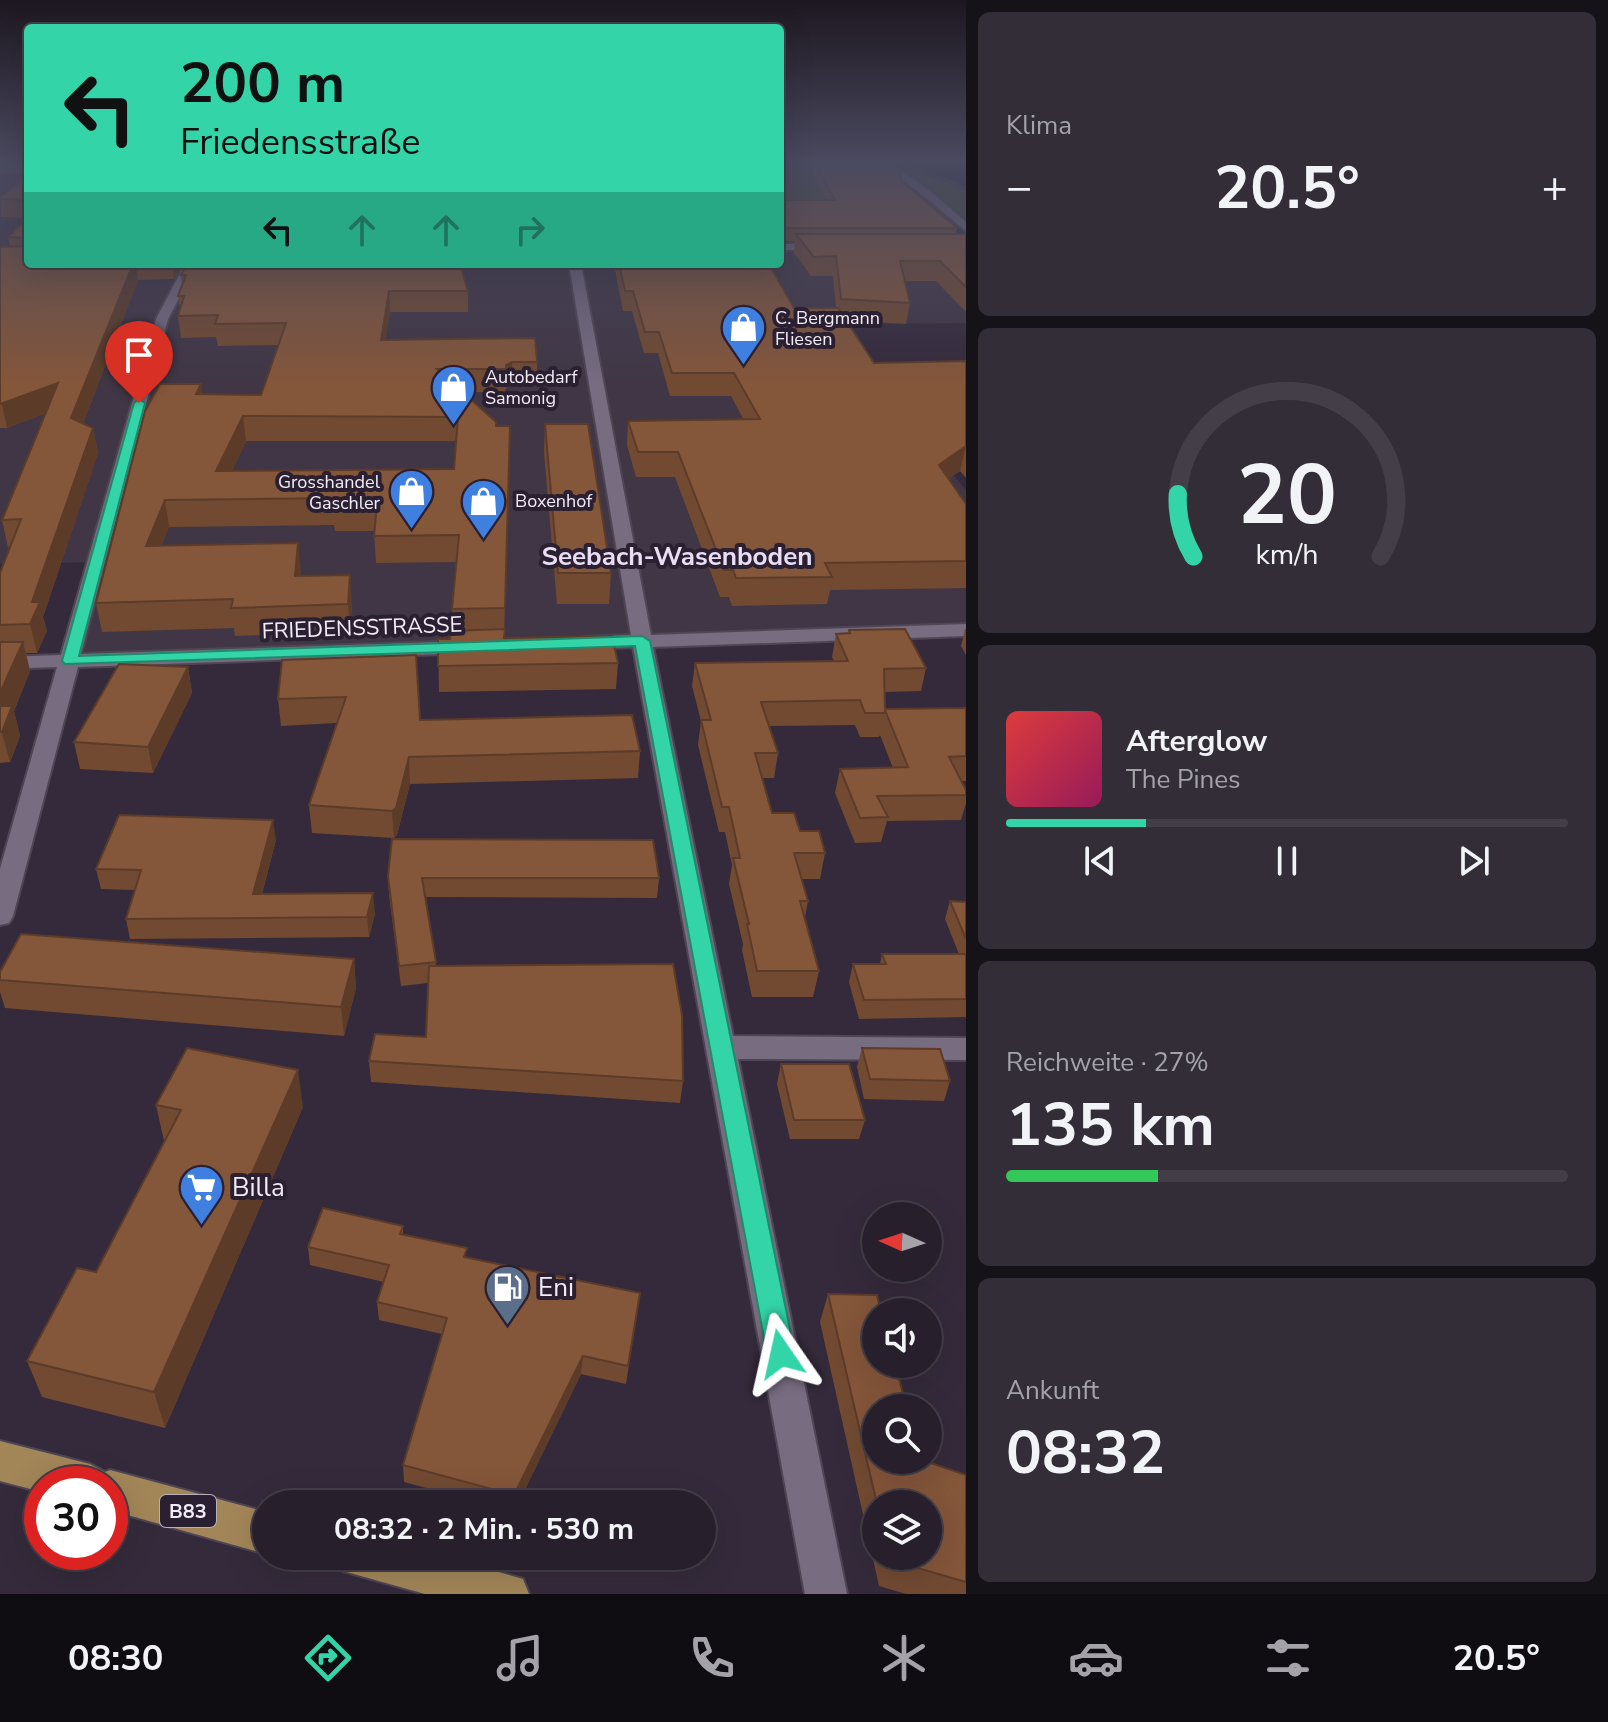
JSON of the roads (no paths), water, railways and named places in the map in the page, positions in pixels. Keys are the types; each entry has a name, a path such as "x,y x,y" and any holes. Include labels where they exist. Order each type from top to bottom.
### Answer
{"main road":[{"path":"0,1461 24,1467"},
{"name":"B83","path":"128,1495 252,1529"},
{"path":"413,1570 508,1594"}],"street":[{"path":"784,247 842,247"},
{"path":"0,916 162,319 189,268"},
{"path":"576,268 642,641 723,1047 826,1594"},
{"path":"556,644 966,630"},
{"name":"FRIEDENSSTRASSE","path":"0,663 484,646"},
{"path":"723,1047 966,1049"}],"place":[{"name":"C. Bergmann Fliesen","path":"744,367"},
{"name":"Autobedarf Samonig","path":"454,426"},
{"name":"Grosshandel Gaschler","path":"411,531"},
{"name":"Boxenhof","path":"484,540"},
{"name":"Billa","path":"201,1226"},
{"name":"Eni","path":"507,1326"}],"district":[{"name":"Seebach-Wasenboden","path":"677,556"}]}
